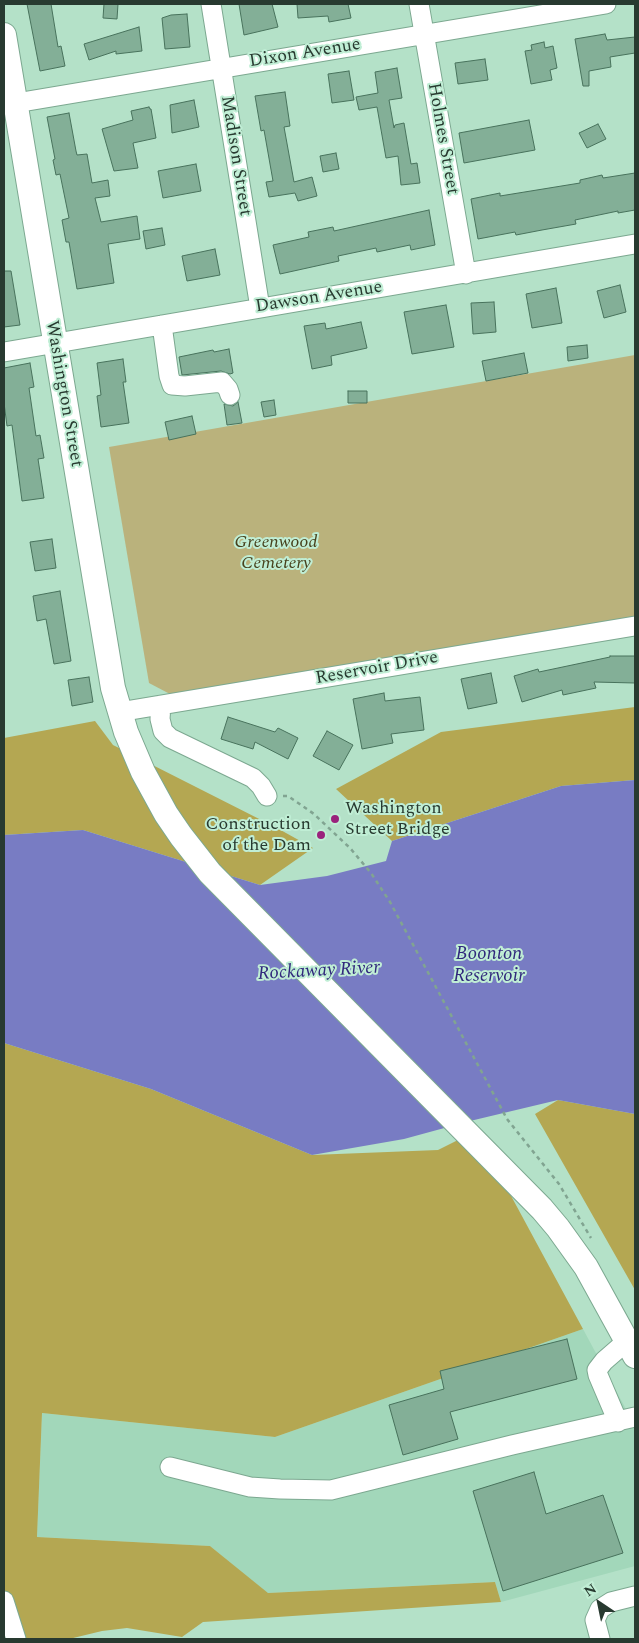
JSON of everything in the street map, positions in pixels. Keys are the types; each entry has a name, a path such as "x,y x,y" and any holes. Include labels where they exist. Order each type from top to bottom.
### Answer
{"main road":[{"name":"Washington Street","path":"4,34 10,104 54,343 113,688 119,712 133,751 162,808 210,873 542,1209 572,1246 601,1293 631,1349"}],"street":[{"name":"Madison Street","path":"210,4 260,308"},
{"name":"Holmes Street","path":"419,4 466,274"},
{"name":"Dixon Avenue","path":"10,104 606,4"},
{"name":"Dawson Avenue","path":"4,352 635,244"},
{"path":"162,325 172,385 175,387 222,382 228,389 230,396"},
{"name":"Reservoir Drive","path":"119,712 635,626"},
{"path":"161,705 160,719 163,731 170,738 252,778 261,786 267,796"},
{"path":"170,1467 250,1487 330,1490 626,1419 598,1375 598,1370 604,1361 631,1349"},
{"path":"600,1639 595,1620 600,1609 611,1602 635,1596"},
{"path":"4,1601 16,1639"}],"path":[{"path":"267,796 288,796 326,824 361,860 381,888 507,1119 559,1184 592,1240"}],"shaded area":[{"path":"635,707 635,780 561,786 392,841 336,789 441,732"},
{"path":"95,721 113,745 313,848 260,885 83,830 4,835 4,738"},
{"path":"4,1043 151,1089 312,1155 438,1150 476,1131 583,1329 275,1437 42,1413 37,1537 210,1546 268,1593 495,1582 501,1602 203,1622 182,1637 127,1628 102,1631 69,1639 4,1639"},
{"path":"558,1100 635,1114 635,1290 535,1114"},
{"path":"583,1329 635,1426 635,1566 501,1602 495,1582 267,1593 210,1546 37,1537 42,1413 275,1437"}],"green space":[{"name":"Greenwood Cemetery","path":"635,355 635,624 189,704 149,683 109,447"}],"water":[{"name":"Boonton Reservoir","path":"635,780 635,1114 558,1100 404,1139 312,1155 151,1089 4,1043 4,835 83,830 260,885 327,876 386,861 392,841 561,786"}],"building":[{"path":"27,4 51,4 58,47 61,46 65,66 40,71"},
{"path":"104,4 118,4 117,19 103,18"},
{"path":"239,4 272,4 278,27 244,35"},
{"path":"297,4 348,4 351,18 329,22 328,16 298,18"},
{"path":"187,14 190,47 165,49 162,18 171,15"},
{"path":"139,27 142,51 116,54 116,51 89,60 84,44"},
{"path":"605,34 607,40 635,37 635,53 610,57 611,67 589,71 589,86 583,86 575,39"},
{"path":"544,42 545,48 553,46 557,68 550,70 552,80 531,84 525,51 532,50 531,45"},
{"path":"485,59 488,80 458,84 455,63"},
{"path":"397,68 402,98 389,100 394,128 395,125 404,123 411,164 417,163 420,183 401,185 398,156 386,158 377,107 359,110 356,97 378,93 375,72"},
{"path":"349,71 354,100 332,103 328,74"},
{"path":"285,92 290,126 284,127 294,182 312,177 317,196 298,201 295,193 269,197 266,182 273,181 264,130 261,131 255,96"},
{"path":"194,100 199,127 172,133 170,105"},
{"path":"149,107 151,109 156,138 133,143 138,168 114,171 102,129 133,120 131,111"},
{"path":"69,113 77,155 87,154 92,183 108,180 110,196 95,198 101,222 137,216 140,239 108,244 114,283 77,289 69,242 66,242 62,220 69,218 60,174 56,175 47,117"},
{"path":"529,120 535,150 464,163 459,133"},
{"path":"598,124 606,139 587,148 579,133"},
{"path":"336,153 339,169 323,172 320,156"},
{"path":"196,164 201,191 163,198 158,171"},
{"path":"635,173 635,210 618,213 618,211 575,220 576,224 516,235 515,232 478,239 471,199 500,193 500,196 580,183 580,180 602,175 603,178"},
{"path":"429,210 435,245 411,250 410,245 377,252 376,248 338,256 339,261 280,274 273,245 309,237 308,232 333,227 334,231"},
{"path":"162,228 165,245 146,249 143,231"},
{"path":"215,249 220,275 187,281 182,256"},
{"path":"4,271 11,271 20,325 4,327"},
{"path":"620,285 626,312 604,318 597,291"},
{"path":"556,288 562,323 532,328 526,294"},
{"path":"494,302 496,332 473,334 471,303"},
{"path":"446,305 454,347 412,354 404,312"},
{"path":"361,322 367,348 331,356 332,365 312,369 304,326 325,323 326,329"},
{"path":"587,345 588,358 568,361 567,347"},
{"path":"229,349 233,373 221,371 182,375 179,357 213,350 214,352"},
{"path":"524,353 528,373 486,381 482,361"},
{"path":"123,359 126,382 123,382 129,423 101,427 97,396 101,395 97,363"},
{"path":"30,363 34,387 29,388 36,436 40,435 44,458 38,459 44,498 22,501 12,425 7,426 4,403 4,368"},
{"path":"348,391 367,391 367,403 348,403"},
{"path":"274,400 276,415 264,417 261,402"},
{"path":"238,402 242,423 227,425 224,404 233,406"},
{"path":"192,416 196,434 169,440 165,422"},
{"path":"52,539 56,568 35,571 30,542"},
{"path":"60,591 71,661 54,664 46,619 37,621 33,596"},
{"path":"610,656 635,656 635,683 594,682 596,688 563,695 562,690 522,702 514,676 538,669 539,672"},
{"path":"491,673 497,703 468,709 461,679"},
{"path":"89,677 93,702 72,706 68,680"},
{"path":"384,693 385,701 420,697 424,730 391,734 393,743 362,749 353,699"},
{"path":"228,717 275,732 278,728 298,738 288,759 255,742 253,749 221,739"},
{"path":"327,731 353,745 339,770 313,756"},
{"path":"567,1339 577,1379 450,1412 458,1439 403,1455 389,1405 444,1389 440,1371"},
{"path":"534,1472 546,1514 603,1495 623,1553 503,1591 473,1491"}],"place":[{"name":"Washington Street Bridge","path":"335,819"},
{"name":"Construction of the Dam","path":"321,835"}],"water label":[{"name":"Rockaway River","path":"319,972"}]}
